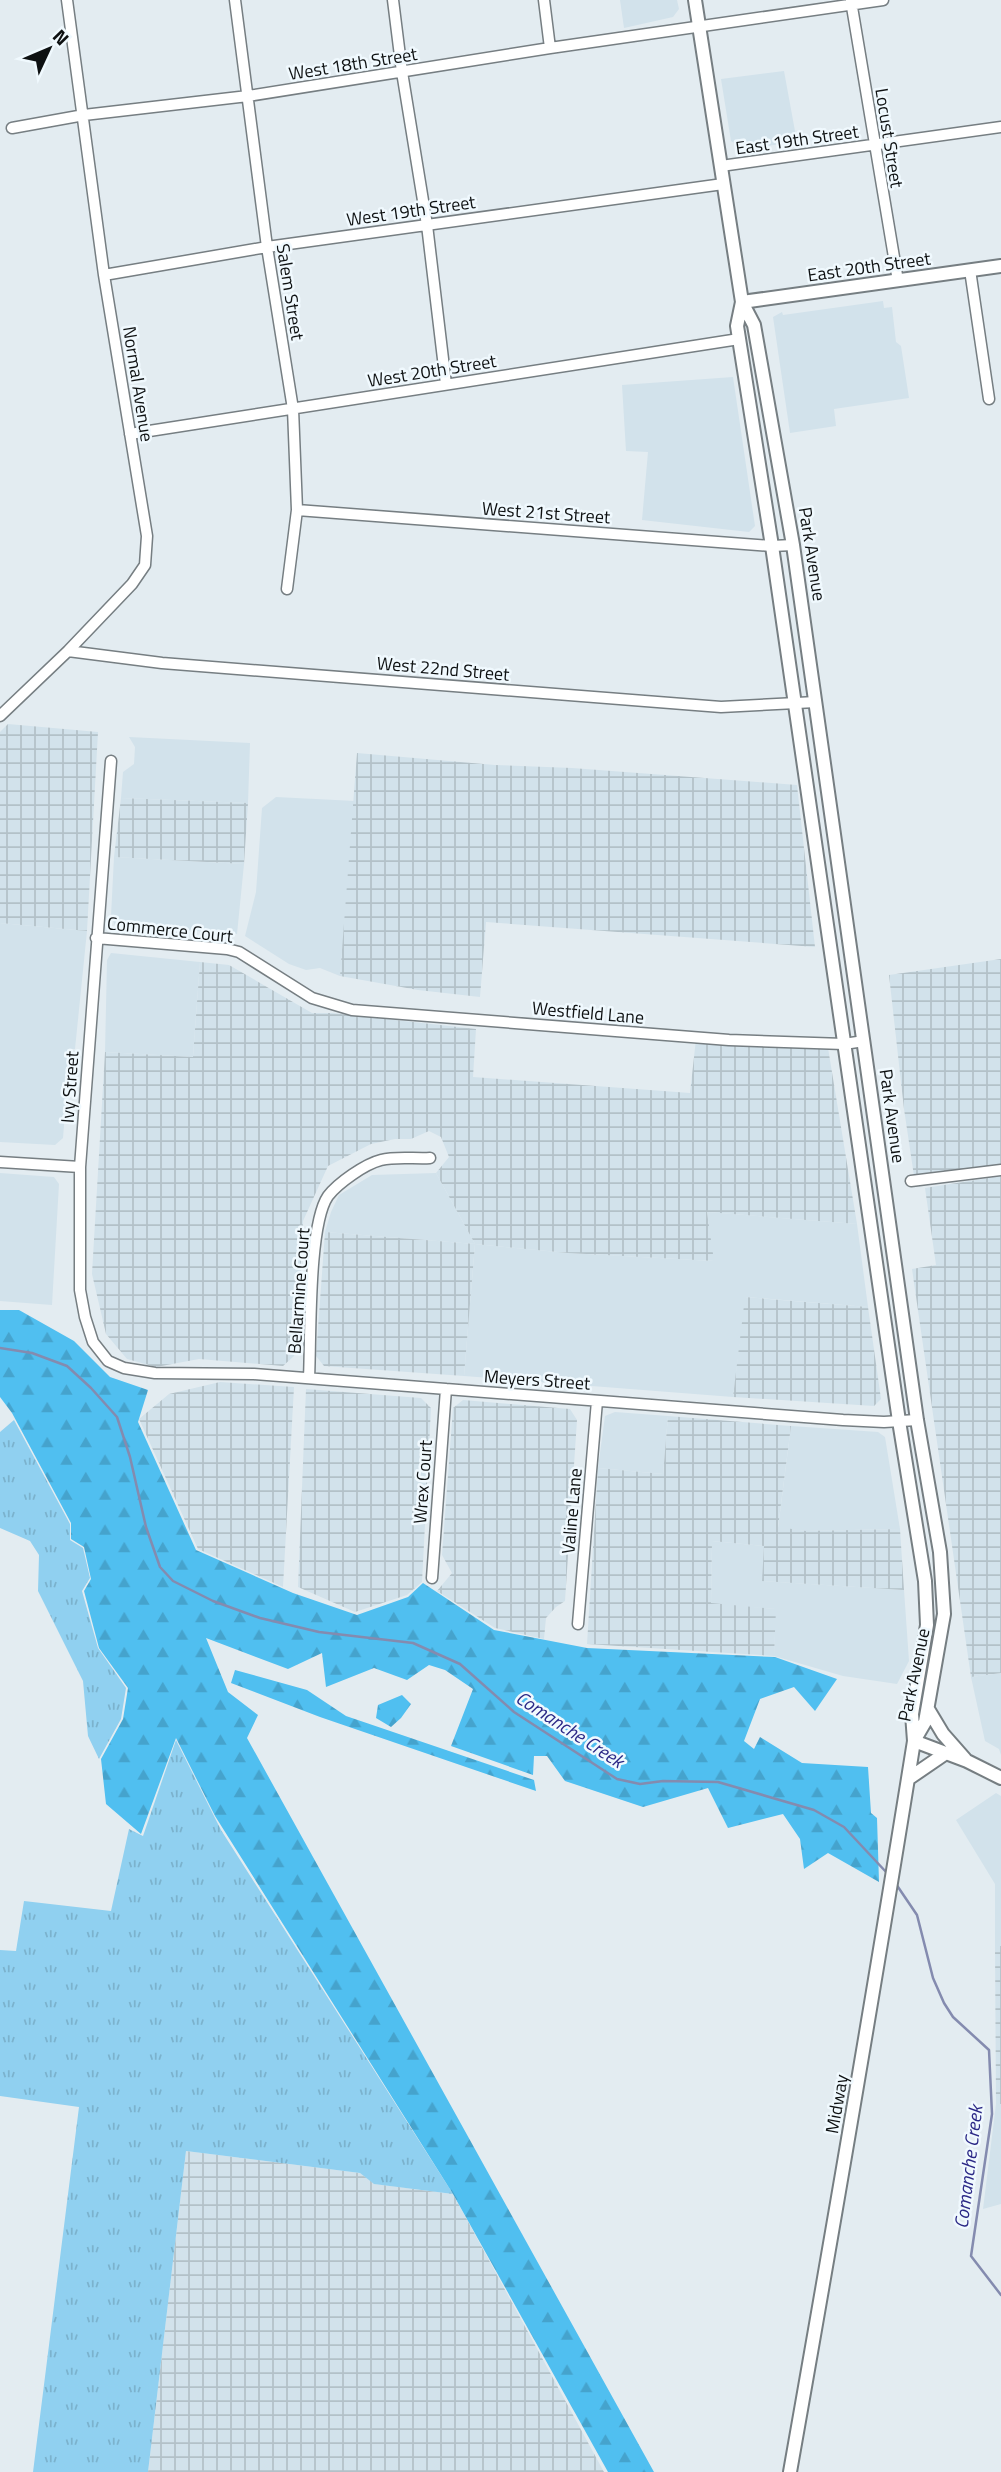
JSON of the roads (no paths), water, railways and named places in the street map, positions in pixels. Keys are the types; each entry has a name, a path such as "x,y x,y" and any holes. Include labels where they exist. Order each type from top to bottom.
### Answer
{"main road":[{"name":"Park Avenue","path":"695,0 742,302 754,326 793,545 917,1420 940,1552 944,1614 925,1722 914,1741"},
{"name":"East 20th Street","path":"742,302 1001,266"},
{"name":"Park Avenue","path":"742,302 737,326 925,1581 927,1625 912,1714 914,1741"},
{"path":"928,1709 943,1734 967,1761"},
{"path":"914,1741 967,1761 1001,1778"},
{"name":"Midway","path":"790,2472 862,2065 914,1741"},
{"path":"908,1779 946,1753"}],"street":[{"name":"Normal Avenue","path":"0,716 68,651 132,584 145,565 148,536 104,275 84,114 66,0"},
{"name":"Salem Street","path":"235,0 267,247 293,409 296,510 287,589"},
{"path":"393,0 427,225 446,384"},
{"path":"544,0 550,48"},
{"name":"West 18th Street","path":"12,128 84,114 248,96 851,2 883,0"},
{"name":"Locust Street","path":"851,2 898,281"},
{"name":"East 19th Street","path":"721,166 1001,127"},
{"name":"West 19th Street","path":"104,275 267,247 723,184"},
{"path":"970,270 989,399"},
{"name":"West 20th Street","path":"130,435 739,339"},
{"name":"West 21st Street","path":"296,510 772,546 793,545"},
{"name":"West 22nd Street","path":"68,651 174,664 721,707 816,702"},
{"name":"Ivy Street","path":"111,761 80,1167 80,1290 93,1342 108,1361 124,1368 155,1373"},
{"name":"Commerce Court","path":"96,938 239,952 312,998"},
{"name":"Westfield Lane","path":"312,998 352,1010 729,1040 844,1044 864,1041"},
{"name":"Bellarmine Court","path":"309,1378 314,1248 327,1197 349,1177 380,1160 430,1158"},
{"path":"0,1162 80,1167"},
{"path":"911,1181 1001,1170"},
{"name":"Meyers Street","path":"155,1373 213,1372 843,1420 917,1420"},
{"name":"Wrex Court","path":"432,1578 446,1389"},
{"name":"Valine Lane","path":"578,1624 597,1401"}],"waterway":[{"name":"Comanche Creek","path":"0,1348 32,1353 67,1366 117,1417 130,1457 146,1527 160,1567 173,1581 213,1601 260,1618 319,1632 413,1643 460,1664 514,1712 617,1779 640,1784 663,1781 718,1782 814,1810 844,1827 887,1873"},
{"name":"Comanche Creek","path":"896,1884 917,1915 933,1978 944,2003 953,2017 989,2050 992,2114 971,2256 1001,2295"}]}
